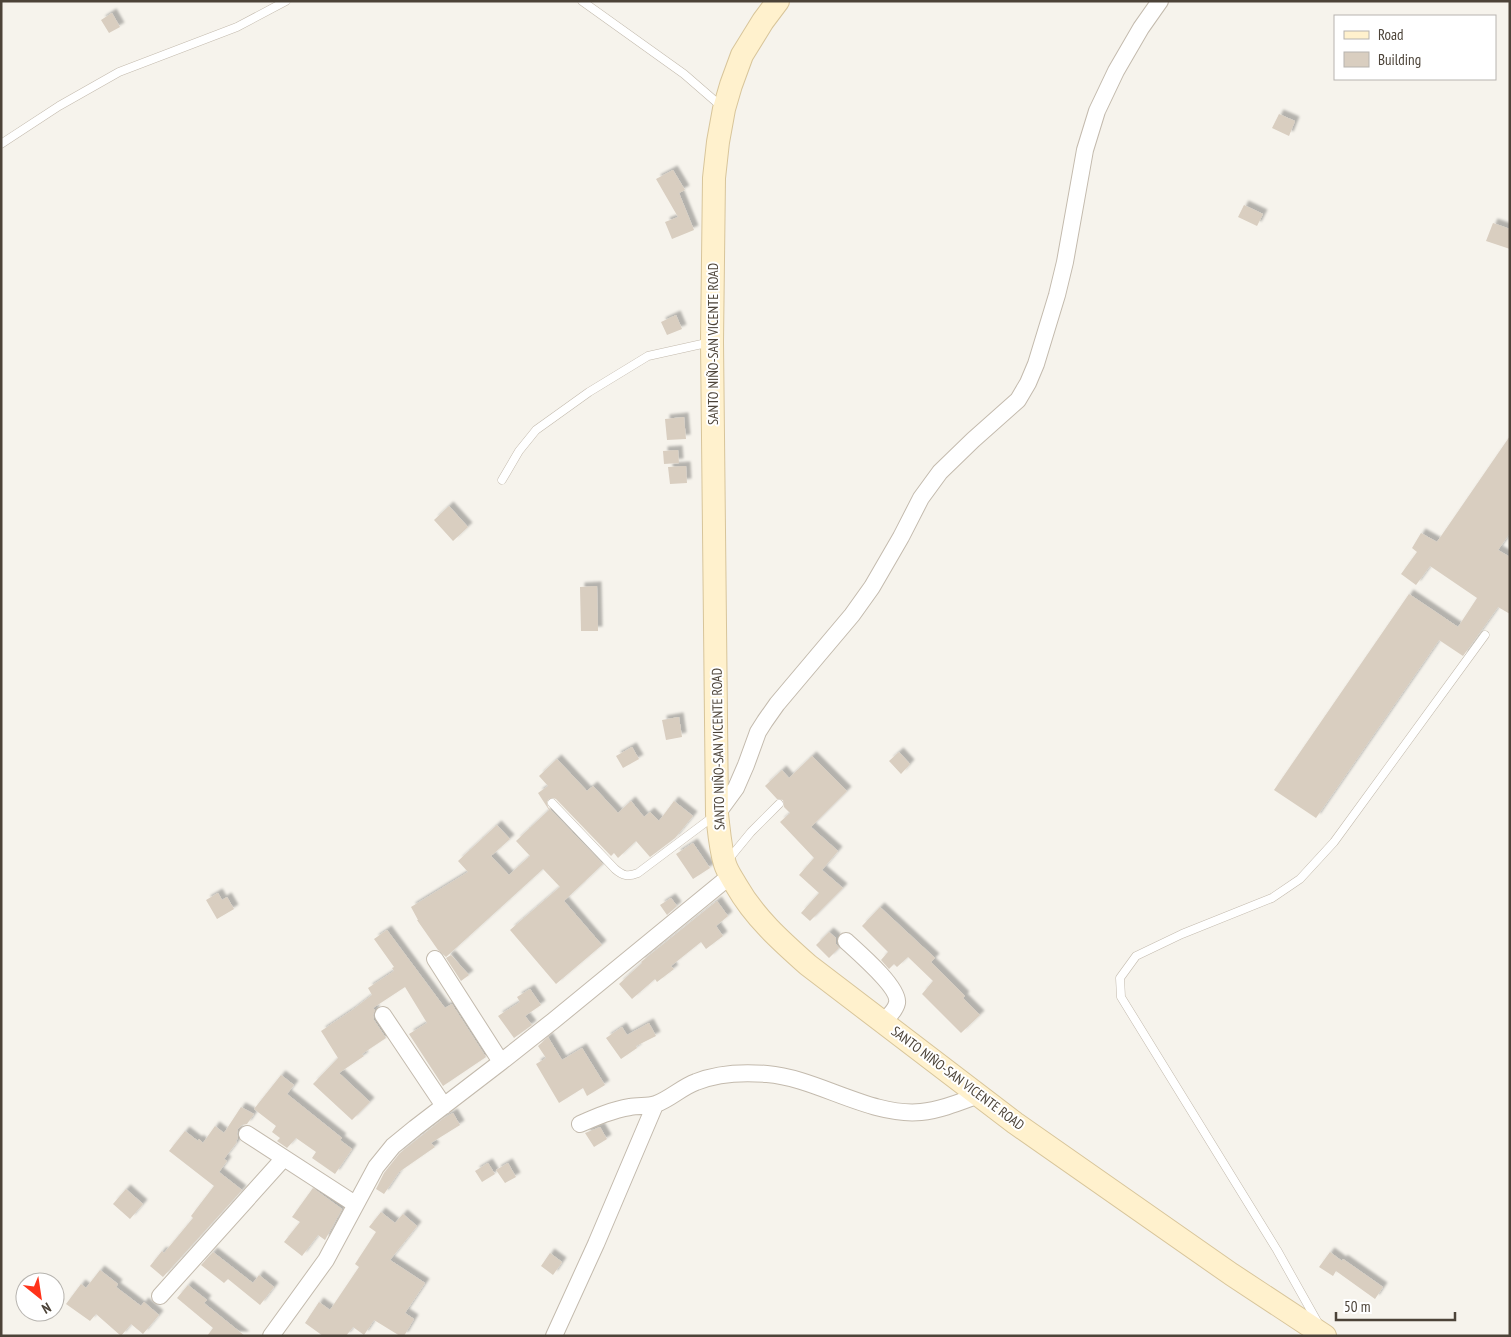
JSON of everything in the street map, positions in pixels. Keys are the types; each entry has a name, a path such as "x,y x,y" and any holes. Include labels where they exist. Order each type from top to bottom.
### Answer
{"main road":[{"name":"SANTO NIÑO-SAN VICENTE ROAD","path":"778,1 742,55 731,85 724,109 714,178 712,342 718,814 720,839 728,870 755,914 808,965 1015,1122 1215,1263 1325,1336"}],"street":[{"path":"718,814 736,788 761,726 777,704 852,615 872,587 921,498 940,472 1018,400 1028,383 1036,364 1057,295 1065,262 1085,150 1097,111 1120,64 1141,28 1160,1"},
{"path":"271,1336 326,1260 376,1167 394,1146 414,1128 502,1062 728,870"},
{"path":"846,940 876,970 897,995 898,1002 895,1010 883,1022"},
{"path":"435,959 502,1062"},
{"path":"383,1015 444,1106"},
{"path":"580,1124 606,1113 630,1106 655,1105 695,1082 720,1075 744,1073 769,1074 795,1080 875,1106 900,1111 920,1112 946,1107 979,1095"},
{"path":"554,1336 596,1244 655,1105"},
{"path":"247,1134 355,1204"},
{"path":"160,1296 284,1158"}],"lane":[{"path":"1,144 59,106 120,72 237,27 286,1"},
{"path":"582,1 684,74 724,109"},
{"path":"502,480 519,451 536,430 589,392 648,356 712,342"},
{"path":"1325,1336 1272,1242 1121,997 1120,978 1136,956 1182,934 1272,898 1300,878 1334,842 1485,635"},
{"path":"552,803 614,870 625,876 631,876 638,872 718,814"},
{"path":"728,870 751,832 779,804"}],"building":[{"path":"112,13 120,27 109,33 101,20"},
{"path":"1279,114 1295,121 1289,136 1272,128"},
{"path":"673,170 685,190 679,193 694,230 672,239 665,222 678,217 656,179"},
{"path":"1244,205 1263,214 1257,226 1238,217"},
{"path":"1493,223 1510,229 1510,249 1486,241"},
{"path":"676,315 682,329 667,335 661,322"},
{"path":"684,417 686,439 667,440 665,419"},
{"path":"1510,436 1510,533 1498,550 1510,557 1510,614 1498,607 1463,656 1439,640 1316,818 1274,790 1409,594 1458,627 1477,598 1430,566 1416,585 1401,574 1417,552 1412,548 1421,533 1437,542"},
{"path":"678,450 679,463 664,464 663,451"},
{"path":"686,466 687,483 670,484 668,467"},
{"path":"449,506 468,527 453,541 434,520"},
{"path":"597,586 598,631 581,631 580,587"},
{"path":"679,717 682,737 666,740 662,720"},
{"path":"632,747 639,759 623,768 616,756"},
{"path":"899,752 910,764 901,774 889,761"},
{"path":"812,756 847,791 811,827 838,851 822,870 843,888 810,921 801,913 819,893 799,875 814,858 780,822 790,813 784,807 783,800 777,799 765,786 782,770 789,778"},
{"path":"557,759 587,791 593,786 618,813 631,801 644,817 650,812 659,821 674,801 693,816 675,838 650,857 636,841 618,858 614,853 611,856 556,799 549,799 547,802 548,807 603,864 564,901 602,945 556,984 510,930 560,887 543,869 446,957 438,950 417,920 411,907 468,872 458,861 497,825 510,839 491,856 509,875 530,856 516,841 549,810 538,793 548,786 539,776"},
{"path":"693,843 710,868 693,879 676,854"},
{"path":"218,893 222,900 227,897 234,909 217,919 206,900"},
{"path":"671,898 677,906 667,915 660,905"},
{"path":"717,901 728,916 716,926 723,936 706,949 701,942 671,966 674,969 657,982 655,979 632,999 619,984 641,962"},
{"path":"880,907 935,958 931,962 965,996 963,998 980,1015 961,1033 922,994 933,981 908,957 897,967 894,964 889,969 881,960 888,952 862,926"},
{"path":"387,930 445,1008 452,1004 486,1057 443,1086 409,1034 427,1023 405,987 373,1008 375,1010 374,1020 386,1038 362,1054 364,1056 339,1073 370,1102 352,1120 313,1084 338,1058 321,1031 372,995 368,988 394,971 392,968 394,967 374,939"},
{"path":"829,932 836,938 836,944 839,948 829,958 816,945"},
{"path":"451,955 469,975 461,981 446,958"},
{"path":"530,989 541,1005 525,1016 532,1025 514,1038 498,1016 520,1002 517,997"},
{"path":"649,1023 656,1036 636,1046 637,1048 621,1059 606,1038 622,1027 627,1035"},
{"path":"548,1037 562,1060 582,1048 605,1085 587,1096 583,1088 559,1103 536,1064 546,1058 538,1046"},
{"path":"281,1075 294,1085 287,1094 342,1138 340,1140 352,1149 335,1174 312,1158 316,1152 296,1138 287,1148 277,1141 280,1138 272,1132 276,1126 254,1109"},
{"path":"241,1107 254,1114 247,1124 242,1125 238,1129 237,1142 224,1159 227,1161 219,1172 242,1190 163,1277 150,1266 162,1251 164,1253 193,1218 191,1216 214,1186 169,1151 185,1131 203,1143 215,1126 224,1133"},
{"path":"453,1113 460,1125 431,1143 435,1147 399,1172 384,1194 376,1189 384,1173 400,1153"},
{"path":"600,1127 607,1139 594,1147 585,1133"},
{"path":"488,1163 495,1174 482,1182 475,1171"},
{"path":"508,1163 516,1177 505,1183 496,1170"},
{"path":"313,1188 342,1209 325,1240 318,1235 302,1256 284,1242 300,1222 292,1217"},
{"path":"126,1189 143,1204 130,1219 113,1204"},
{"path":"381,1212 395,1223 403,1214 417,1226 390,1260 425,1283 405,1313 414,1319 404,1336 400,1336 374,1320 364,1335 353,1327 346,1336 323,1336 305,1323 319,1302 330,1310 359,1267 355,1264 376,1232 369,1227"},
{"path":"213,1252 253,1283 259,1275 274,1287 260,1305 228,1279 224,1283 201,1265"},
{"path":"1330,1252 1383,1287 1375,1299 1336,1271 1333,1276 1319,1267"},
{"path":"550,1253 562,1262 553,1275 541,1266"},
{"path":"100,1270 118,1284 116,1287 141,1306 144,1302 159,1315 143,1334 131,1324 121,1336 96,1314 90,1321 66,1304 81,1284 86,1288"},
{"path":"188,1285 207,1300 204,1303 245,1336 207,1336 213,1328 177,1298"}]}
